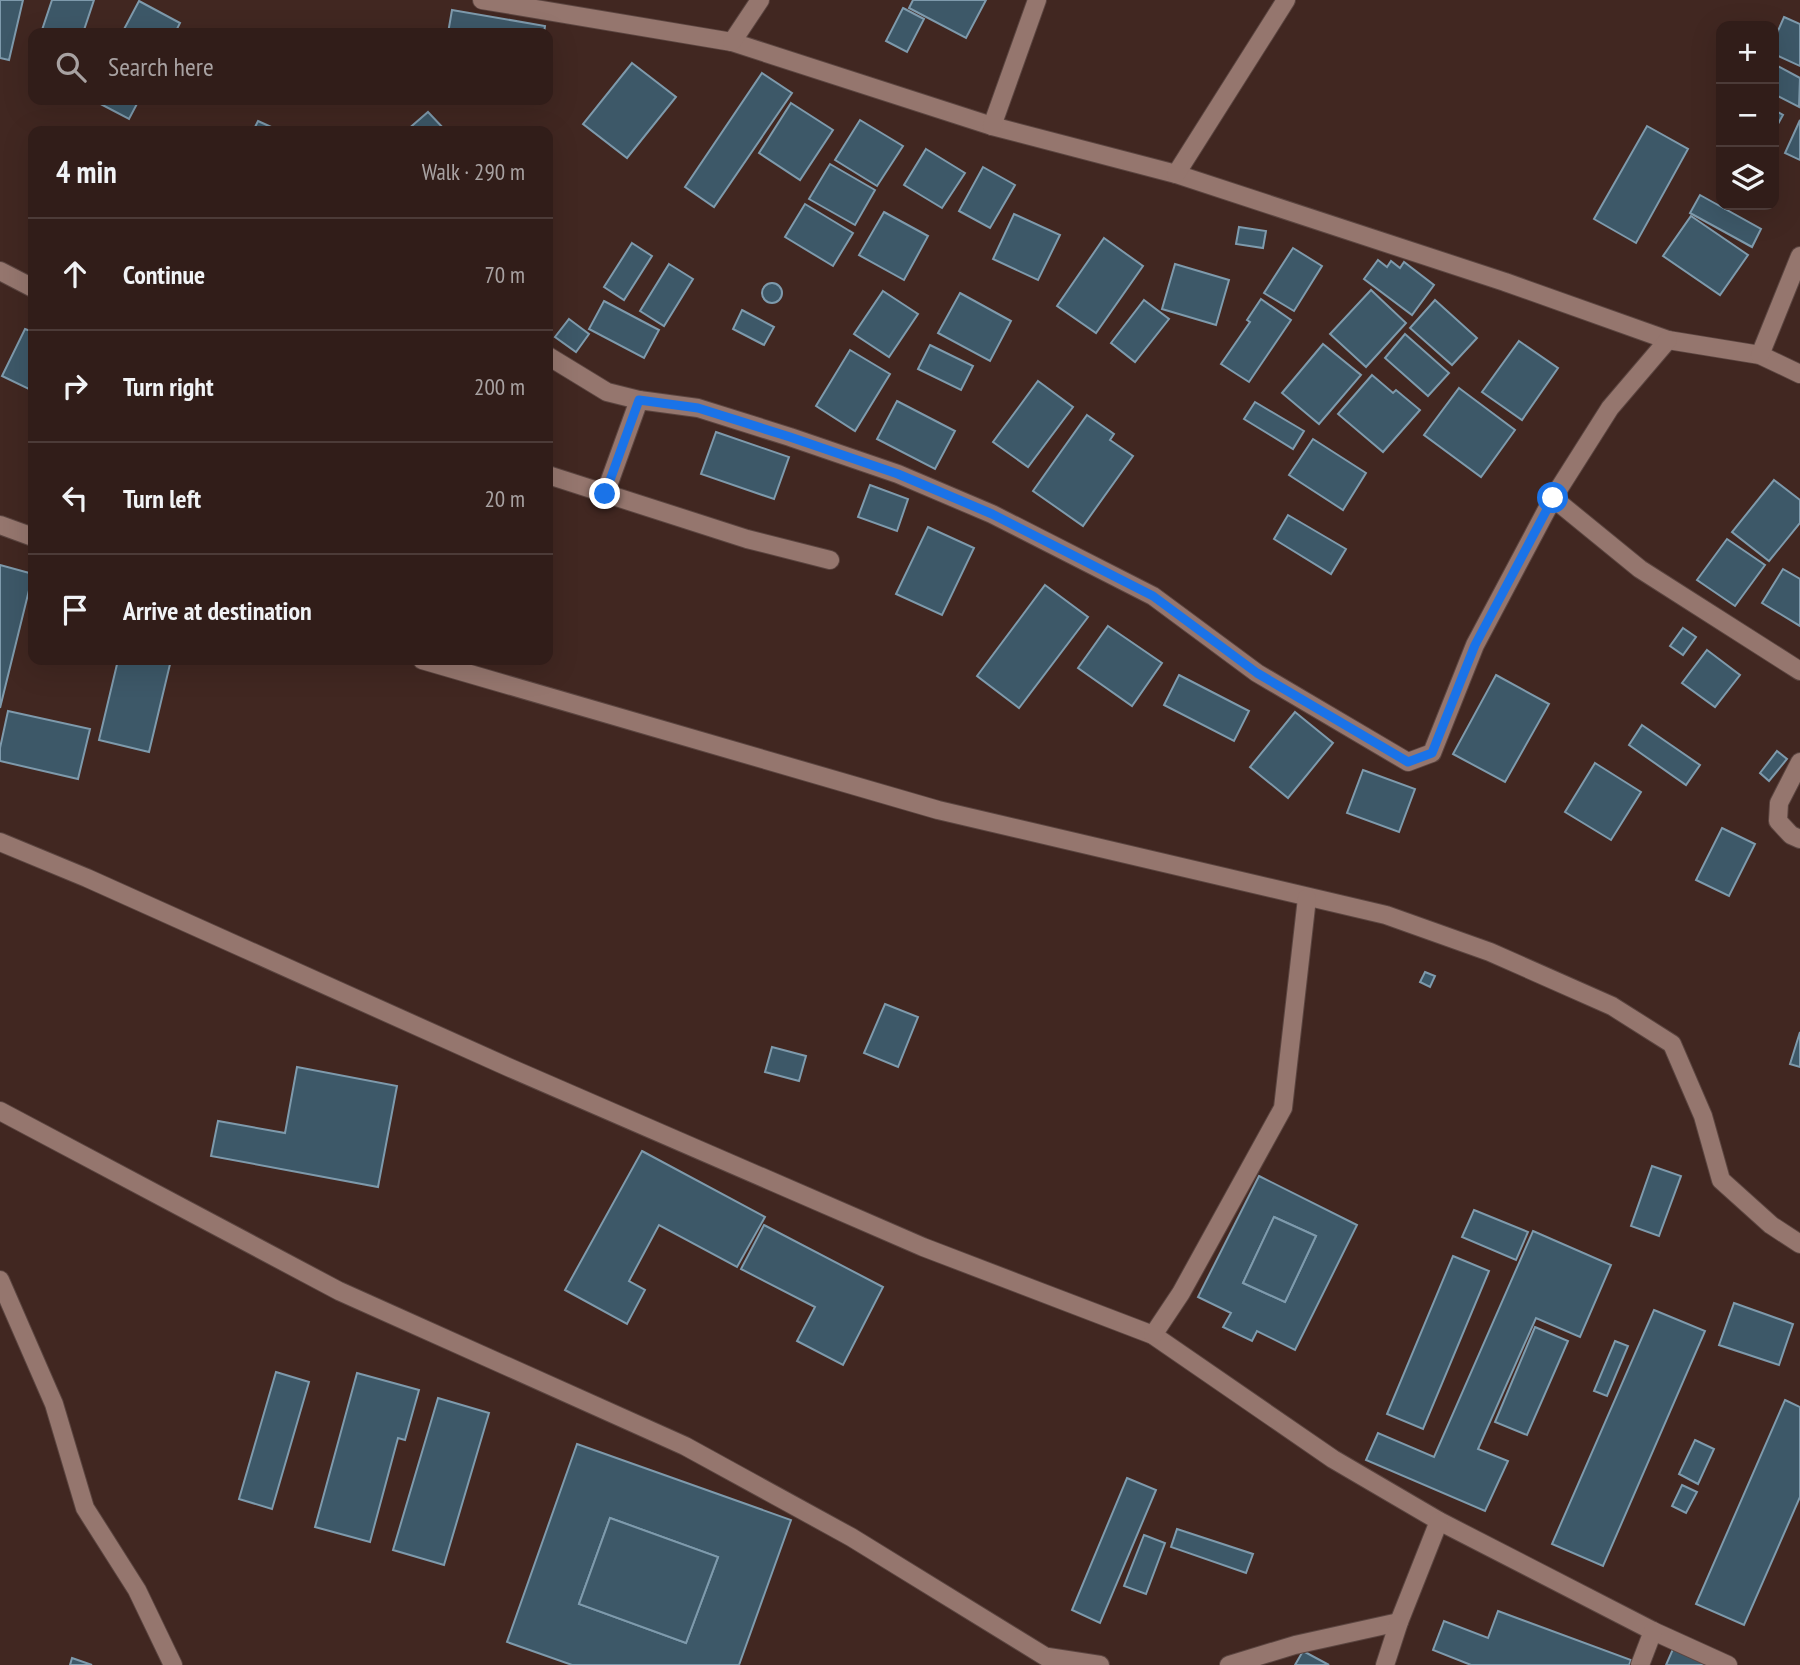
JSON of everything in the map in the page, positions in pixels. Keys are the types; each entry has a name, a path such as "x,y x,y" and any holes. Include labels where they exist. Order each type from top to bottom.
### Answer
{"street":[{"path":"482,0 732,42 992,126 1176,174 1505,282 1668,340 1760,355 1800,374"},
{"path":"732,42 761,0"},
{"path":"992,126 1037,0"},
{"path":"1176,174 1286,0"},
{"path":"1760,355 1800,256"},
{"path":"0,271 28,285"},
{"path":"553,359 607,392 639,400 698,408 790,437 898,474 992,514 1153,596 1257,673 1408,762 1432,753 1475,645 1553,498 1610,408 1668,340"},
{"path":"605,494 639,400"},
{"path":"553,477 747,538 830,560"},
{"path":"1553,498 1640,569 1800,671"},
{"path":"0,526 28,535"},
{"path":"439,665 938,810 1386,915 1490,952 1612,1006 1672,1044 1703,1116 1721,1180 1771,1226 1800,1244"},
{"path":"1800,762 1779,803 1778,821 1791,835 1800,839"},
{"path":"0,842 923,1247 1153,1335 1333,1459 1439,1521 1653,1631 1728,1665"},
{"path":"1153,1335 1181,1293 1283,1108 1307,898"},
{"path":"0,1111 339,1291 685,1446 851,1537 1053,1661 1100,1665"},
{"path":"0,1280 54,1404 85,1508 137,1590 173,1665"},
{"path":"1385,1665 1439,1521"},
{"path":"1229,1665 1295,1645 1399,1622"},
{"path":"1640,1665 1653,1631"}],"building":[{"path":"0,0 23,0 9,60 0,58"},
{"path":"52,0 94,0 85,28 43,28"},
{"path":"913,0 986,0 966,38 909,8"},
{"path":"139,1 180,23 178,28 125,28"},
{"path":"903,8 924,19 907,52 886,41"},
{"path":"452,10 545,26 545,28 449,28"},
{"path":"1784,17 1800,24 1800,66 1779,56 1779,28"},
{"path":"632,63 676,97 627,158 583,124"},
{"path":"1779,67 1800,78 1799,107 1779,97"},
{"path":"762,73 792,93 714,207 685,187"},
{"path":"791,103 833,130 800,180 759,153"},
{"path":"102,105 136,105 129,119"},
{"path":"428,112 441,126 412,126"},
{"path":"860,120 903,146 877,186 835,160"},
{"path":"1800,120 1800,160 1785,153"},
{"path":"258,121 269,126 256,126"},
{"path":"1647,126 1688,149 1636,243 1594,219"},
{"path":"926,149 965,173 942,208 904,185"},
{"path":"830,164 875,190 855,225 809,199"},
{"path":"983,167 1015,185 990,228 959,211"},
{"path":"1700,195 1716,204 1716,210 1727,210 1761,229 1752,247 1690,213"},
{"path":"805,204 853,233 833,266 785,237"},
{"path":"884,212 928,236 904,280 859,255"},
{"path":"1014,214 1060,235 1038,280 993,259"},
{"path":"1691,216 1748,255 1720,295 1663,256"},
{"path":"1239,227 1266,231 1263,248 1236,244"},
{"path":"1104,238 1143,266 1096,333 1057,306"},
{"path":"632,243 652,256 624,300 604,287"},
{"path":"1293,248 1322,266 1294,311 1264,293"},
{"path":"1378,260 1387,267 1391,261 1400,268 1404,262 1434,285 1412,315 1364,279"},
{"path":"669,264 693,279 664,326 640,311"},
{"path":"1175,264 1229,280 1216,325 1162,309"},
{"path":"768,283 776,283 782,293 776,303 768,303 762,297 762,289"},
{"path":"1371,290 1406,323 1366,367 1330,334"},
{"path":"883,291 918,314 889,357 854,334"},
{"path":"960,293 1011,321 990,361 938,333"},
{"path":"1261,299 1291,320 1249,382 1221,364 1250,322 1247,320"},
{"path":"1144,300 1169,319 1135,362 1111,343"},
{"path":"1435,300 1477,338 1452,365 1410,328"},
{"path":"604,301 659,330 644,358 589,329"},
{"path":"742,310 774,327 764,345 733,329"},
{"path":"569,319 589,334 576,352 555,337"},
{"path":"25,329 28,330 28,389 2,376"},
{"path":"1405,334 1449,373 1428,396 1385,358"},
{"path":"1519,341 1558,368 1522,420 1482,392"},
{"path":"1323,344 1361,375 1319,424 1282,393"},
{"path":"930,345 973,366 961,390 918,369"},
{"path":"850,350 890,374 855,431 816,406"},
{"path":"1372,375 1393,393 1396,390 1420,410 1383,452 1338,414"},
{"path":"1038,381 1073,407 1028,467 993,442"},
{"path":"1459,388 1515,430 1481,477 1424,435"},
{"path":"897,401 955,431 935,469 877,439"},
{"path":"1255,402 1304,431 1293,449 1244,419"},
{"path":"1087,415 1114,434 1110,440 1133,456 1083,526 1033,491"},
{"path":"716,432 789,457 774,499 701,474"},
{"path":"1313,439 1366,473 1343,510 1289,475"},
{"path":"1774,480 1800,500 1800,523 1769,561 1732,532"},
{"path":"870,485 908,499 897,531 858,517"},
{"path":"1288,515 1346,549 1331,574 1274,539"},
{"path":"928,527 974,548 942,615 896,594"},
{"path":"1727,539 1765,565 1735,606 1697,580"},
{"path":"0,565 28,573 28,594 0,708"},
{"path":"1783,569 1800,579 1800,626 1762,603"},
{"path":"1045,585 1088,617 1019,708 977,676"},
{"path":"1108,626 1162,663 1132,706 1078,668"},
{"path":"1683,628 1696,637 1683,655 1670,646"},
{"path":"1707,650 1740,675 1715,707 1682,683"},
{"path":"117,665 170,665 149,752 99,740"},
{"path":"1179,675 1249,711 1234,741 1164,705"},
{"path":"1496,675 1549,704 1505,782 1453,754"},
{"path":"8,711 90,729 78,779 0,761"},
{"path":"1295,712 1333,743 1288,798 1250,767"},
{"path":"1642,725 1700,765 1686,785 1629,745"},
{"path":"1777,751 1787,759 1769,781 1760,773"},
{"path":"1595,763 1641,792 1611,840 1565,812"},
{"path":"1363,770 1415,789 1399,832 1347,813"},
{"path":"1722,828 1755,844 1729,896 1696,880"},
{"path":"1425,972 1435,976 1430,987 1420,982"},
{"path":"885,1004 918,1017 898,1067 864,1053"},
{"path":"1800,1032 1800,1067 1790,1064"},
{"path":"772,1047 806,1056 799,1081 765,1072"},
{"path":"297,1067 397,1086 378,1187 211,1156 218,1121 285,1133"},
{"path":"642,1151 765,1217 737,1267 659,1225 629,1281 645,1290 627,1324 565,1290"},
{"path":"1652,1166 1681,1176 1659,1236 1631,1226"},
{"path":"1259,1176 1357,1225 1295,1350 1257,1331 1252,1341 1223,1327 1231,1313 1198,1297","holes":["1274,1217 1316,1236 1285,1302 1243,1283"]},
{"path":"1474,1210 1528,1232 1516,1260 1462,1237"},
{"path":"1274,1217 1316,1236 1285,1302 1243,1283"},
{"path":"764,1225 883,1287 843,1365 797,1341 815,1307 741,1269"},
{"path":"1533,1231 1611,1265 1580,1337 1536,1318 1478,1449 1508,1461 1485,1511 1366,1460 1378,1433 1434,1457"},
{"path":"1453,1256 1489,1271 1423,1429 1387,1414"},
{"path":"1734,1303 1793,1324 1779,1365 1719,1345"},
{"path":"1654,1310 1705,1331 1603,1566 1552,1544"},
{"path":"1535,1327 1568,1341 1527,1435 1495,1422"},
{"path":"1615,1341 1628,1346 1607,1396 1594,1391"},
{"path":"276,1372 309,1382 272,1509 239,1499"},
{"path":"357,1373 419,1390 405,1440 398,1438 370,1542 315,1527"},
{"path":"438,1398 489,1413 444,1565 393,1550"},
{"path":"1785,1400 1800,1407 1800,1497 1744,1625 1696,1604"},
{"path":"1695,1440 1714,1449 1698,1484 1679,1474"},
{"path":"577,1444 791,1520 739,1665 572,1665 507,1642","holes":["610,1518 718,1557 686,1643 579,1604"]},
{"path":"1127,1478 1156,1490 1100,1623 1072,1610"},
{"path":"1682,1485 1697,1492 1686,1513 1672,1506"},
{"path":"610,1518 718,1557 686,1643 579,1604"},
{"path":"1177,1529 1253,1554 1246,1573 1171,1547"},
{"path":"1144,1535 1165,1543 1146,1594 1124,1586"},
{"path":"1498,1611 1631,1660 1629,1665 1471,1665 1433,1650 1444,1621 1488,1638"},
{"path":"1673,1649 1709,1665 1666,1665"},
{"path":"1303,1651 1329,1665 1295,1665"},
{"path":"72,1658 92,1665 70,1665"}],"route":[{"path":"605,494 639,400 698,408 790,437 898,474 992,514 1153,596 1257,673 1408,762 1432,753 1475,645 1553,498"}]}
